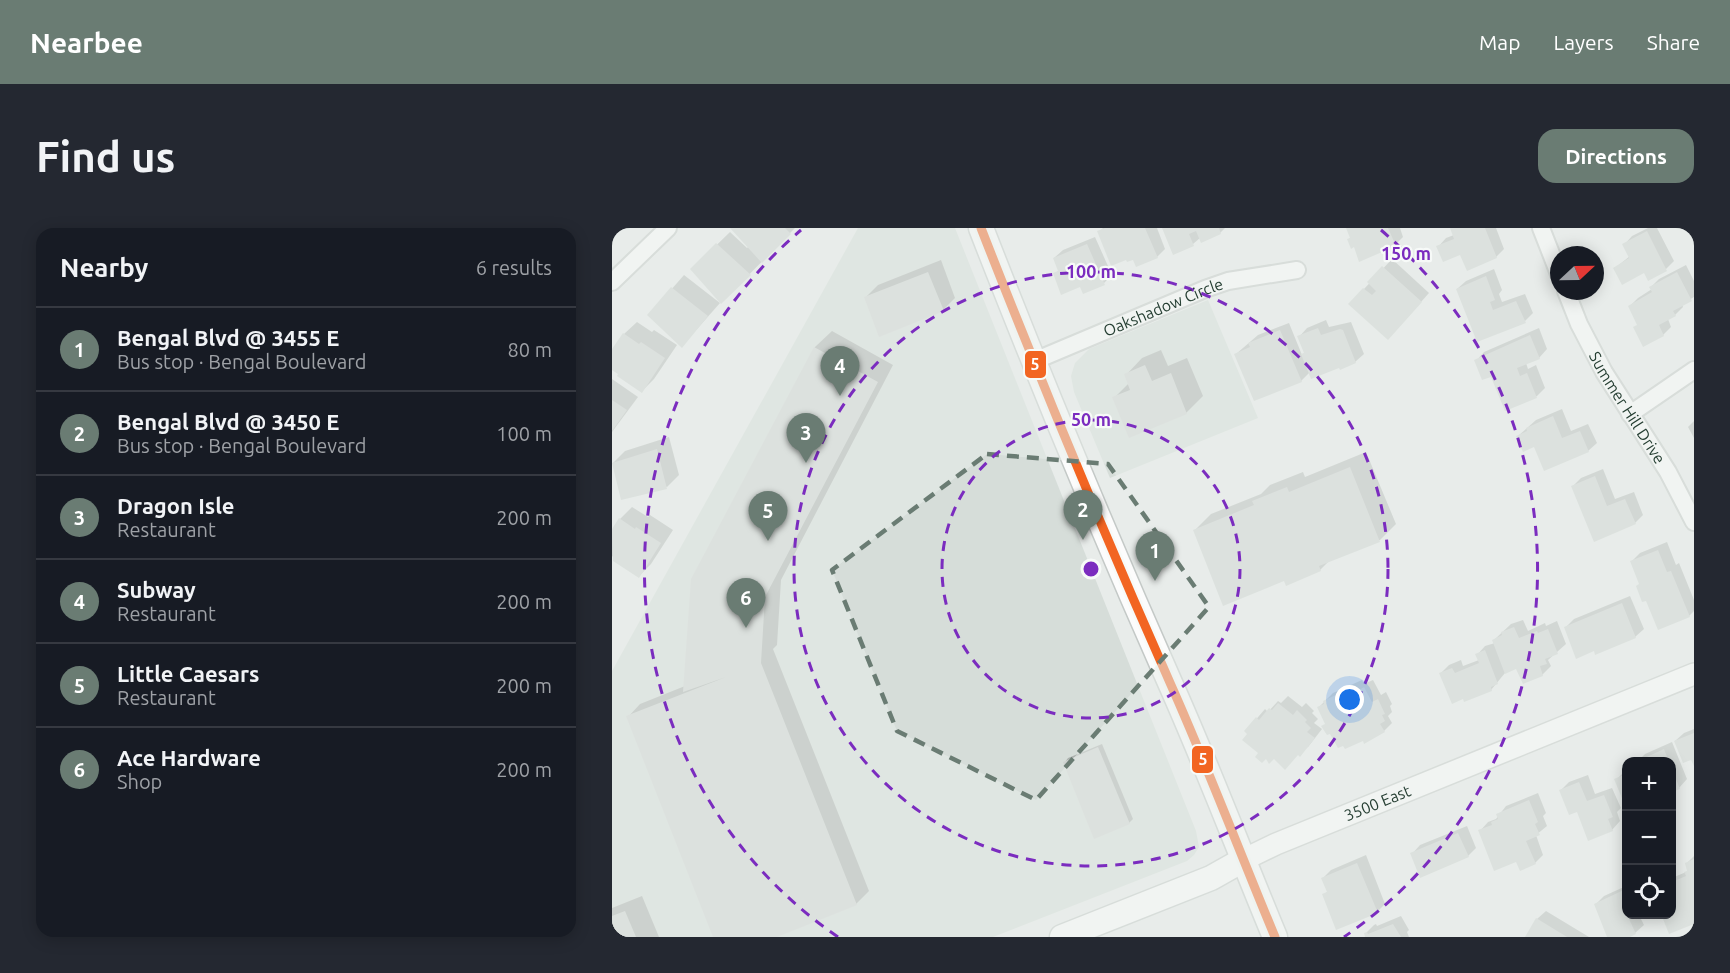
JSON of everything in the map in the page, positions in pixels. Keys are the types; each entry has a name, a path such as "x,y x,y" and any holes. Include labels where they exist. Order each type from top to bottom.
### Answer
{"main road":[{"path":"981,228 1034,361 1275,937"},
{"name":"3500 East","path":"1062,937 1211,878 1243,860"}],"street":[{"path":"612,282 668,228"},
{"path":"1540,228 1550,252"},
{"name":"Oakshadow Circle","path":"1034,361 1205,289 1228,282 1297,270"},
{"name":"Summer Hill Drive","path":"1570,300 1579,324 1604,372 1668,472 1694,522"},
{"path":"1630,414 1694,370"},
{"name":"3500 East","path":"1243,860 1287,839 1694,674"}],"highlighted area":[{"path":"987,454 1108,464 1209,607 1036,800 897,731 832,570"}],"shaded area":[{"path":"858,228 955,228 1196,831 1199,847 1187,861 993,937 612,937 612,671"},
{"path":"1208,300 1258,418 1110,478 1074,392 1071,376 1075,363 1089,349"}],"building":[{"path":"730,228 785,228 791,234 762,263"},
{"path":"1105,228 1145,228 1158,258 1136,267 1133,260 1127,262 1126,260 1111,266 1097,231"},
{"path":"1162,228 1219,228 1221,234 1201,243 1196,231 1189,234 1194,246 1173,255"},
{"path":"1346,228 1388,228 1396,246 1359,262 1354,247 1351,249 1347,239 1350,238"},
{"path":"1450,228 1485,228 1497,258 1467,271 1460,255 1443,262 1436,246 1454,239"},
{"path":"1647,231 1667,271 1648,281 1644,273 1622,285 1613,268 1629,258 1622,244"},
{"path":"716,243 751,275 721,304 690,269"},
{"path":"1087,244 1105,285 1083,294 1080,287 1061,295 1053,273 1058,271 1053,258"},
{"path":"1382,266 1422,302 1388,340 1348,304 1363,288 1372,295 1376,291 1367,282"},
{"path":"928,272 944,311 879,337 864,297"},
{"path":"1677,272 1692,301 1673,311 1676,316 1659,325 1664,336 1643,347 1633,327 1637,325 1628,306 1652,292 1649,287"},
{"path":"1486,276 1495,300 1490,302 1493,310 1516,301 1526,323 1477,342 1456,289"},
{"path":"671,287 708,316 682,348 647,315"},
{"path":"1318,328 1321,335 1343,330 1356,363 1311,379 1297,336"},
{"path":"1280,330 1302,382 1254,401 1234,354 1250,347 1248,343"},
{"path":"623,333 665,358 642,393 612,370 612,349"},
{"path":"1530,335 1540,359 1517,368 1520,376 1527,373 1537,398 1505,411 1491,377 1482,380 1474,360"},
{"path":"814,347 878,382 765,597 761,663 857,905 777,937 713,937 626,716 726,677 683,692 691,579"},
{"path":"1145,365 1152,381 1171,373 1187,414 1129,438 1112,397 1130,390 1124,374"},
{"path":"612,400 627,410 612,431"},
{"path":"1553,416 1562,438 1580,431 1589,452 1544,471 1534,447 1523,452 1516,436 1527,431 1526,428"},
{"path":"657,449 667,489 621,500 612,463"},
{"path":"1350,467 1380,542 1319,566 1321,571 1286,586 1284,581 1223,606 1193,530 1254,505 1252,501 1287,487 1289,492"},
{"path":"1595,476 1607,506 1625,499 1636,524 1594,542 1571,486"},
{"path":"619,518 661,543 639,578 613,561 612,529"},
{"path":"1658,550 1667,572 1671,571 1690,617 1658,630 1646,601 1642,602 1636,586 1639,584 1630,561"},
{"path":"1622,603 1636,638 1595,655 1594,651 1576,659 1564,627"},
{"path":"1514,627 1519,638 1548,629 1558,654 1545,659 1547,664 1540,666 1543,676 1523,684 1516,669 1505,674 1492,640 1502,635 1501,632"},
{"path":"1485,650 1498,684 1491,687 1492,691 1464,702 1463,699 1452,704 1439,673 1452,668 1455,673 1479,663 1475,654"},
{"path":"1353,687 1356,692 1364,687 1372,702 1378,699 1385,714 1382,715 1385,721 1380,724 1385,732 1364,744 1363,741 1345,749 1343,746 1338,748 1330,734 1327,735 1321,726 1325,724 1317,707 1324,704 1323,701"},
{"path":"1278,703 1293,715 1297,710 1311,728 1307,732 1315,738 1300,757 1298,755 1285,770 1274,759 1269,764 1266,759 1262,763 1255,757 1258,753 1242,740 1247,734 1244,731 1256,717 1259,720 1269,708 1272,710"},
{"path":"1694,733 1694,766 1691,760 1683,763 1674,741"},
{"path":"1098,747 1130,824 1094,839 1063,762"},
{"path":"1664,749 1667,757 1647,757"},
{"path":"1622,776 1622,798 1614,779"},
{"path":"1676,779 1680,789 1676,790"},
{"path":"1579,782 1587,801 1604,795 1613,817 1608,819 1613,831 1588,841 1577,812 1569,815 1559,790"},
{"path":"1529,800 1538,822 1535,824 1540,835 1526,841 1536,864 1520,871 1516,862 1494,871 1478,830 1492,825 1491,822 1498,819 1496,814"},
{"path":"1458,833 1469,857 1420,878 1410,853"},
{"path":"1694,859 1694,924 1669,934 1663,919 1676,919 1676,880 1686,876 1685,863"},
{"path":"1357,863 1378,913 1336,930 1322,894 1327,892 1321,878"},
{"path":"1622,891 1622,919 1629,919 1636,934 1630,937 1607,937 1594,904"},
{"path":"625,911 636,937 612,937 612,916"},
{"path":"1536,918 1567,937 1525,937"},
{"path":"1393,924 1401,937 1365,937 1364,933 1368,934"}],"transit line":[{"name":"5","path":"981,228 1073,458 1198,748 1275,937"}],"place":[{"name":"Subway","path":"840,396"},
{"name":"Dragon Isle","path":"806,463"},
{"name":"Bengal Blvd @ 3450 E","path":"1083,540"},
{"name":"Little Caesars","path":"768,541"},
{"name":"Bengal Blvd @ 3455 E","path":"1155,581"},
{"name":"Ace Hardware","path":"746,628"}]}
